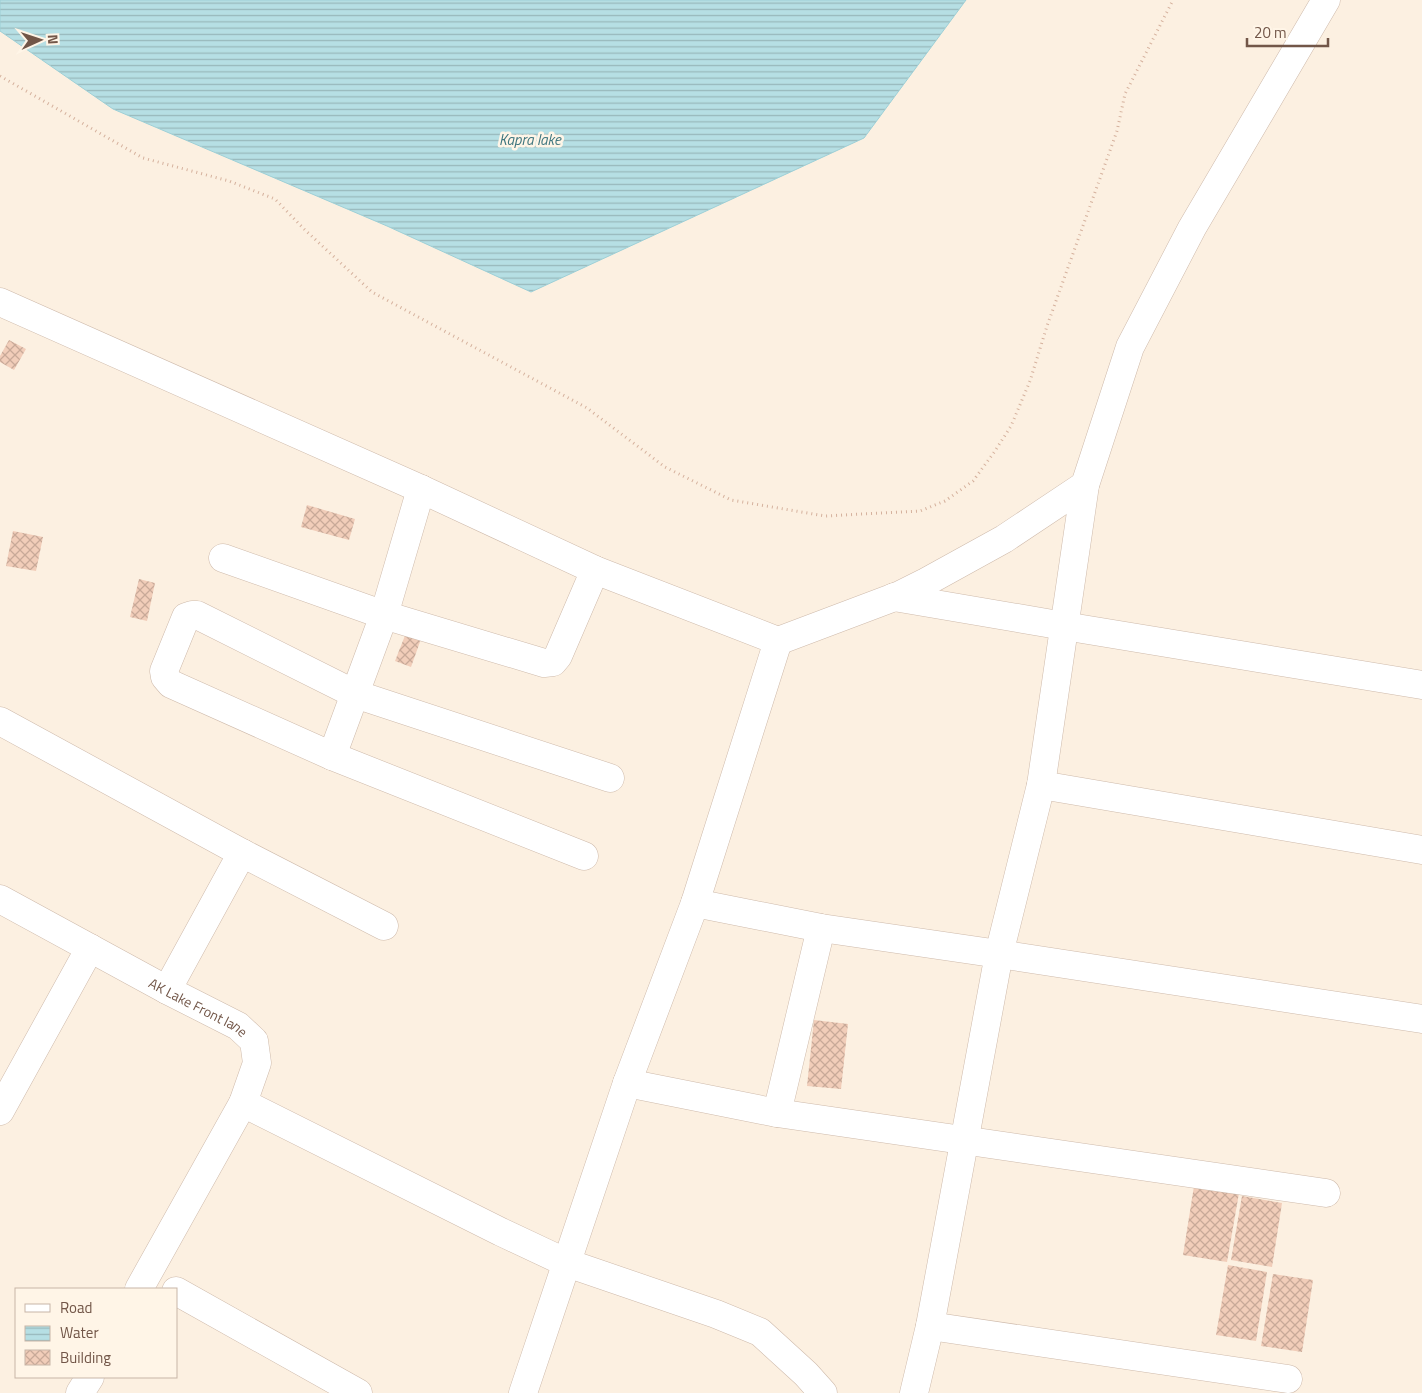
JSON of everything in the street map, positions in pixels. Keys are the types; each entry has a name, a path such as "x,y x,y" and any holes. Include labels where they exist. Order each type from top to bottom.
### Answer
{"street":[{"path":"914,1393 930,1326 999,954 1041,785 1085,485 1130,347 1192,228 1326,0"},
{"path":"0,302 420,489 595,570 778,641 894,597 926,582 1004,539 1085,485"},
{"path":"332,756 384,615 420,489"},
{"path":"223,558 384,615 544,663 554,662 558,656 595,570"},
{"path":"894,597 1422,685"},
{"path":"584,856 332,756 172,684 165,678 164,671 186,617 197,615 355,694 610,778"},
{"path":"523,1393 627,1083 695,903 778,641"},
{"path":"0,721 242,853 384,926"},
{"path":"1041,785 1422,850"},
{"path":"167,990 242,853"},
{"name":"AK Lake Front lane","path":"0,899 167,990 238,1026 254,1041 258,1063 243,1103 143,1282"},
{"path":"695,903 821,928 1422,1019"},
{"path":"776,1113 821,928"},
{"path":"0,1110 7,1083 90,948"},
{"path":"627,1083 776,1113 1326,1193"},
{"path":"243,1103 567,1263 716,1314 760,1332 824,1393"},
{"path":"143,1282 167,1288"},
{"path":"178,1292 323,1385 358,1393"},
{"path":"930,1326 1288,1379"},
{"path":"80,1393 89,1378"}],"path":[{"path":"0,76 143,158 229,181 275,200 304,230 372,292 587,408 665,467 731,500 825,516 920,511 945,501 973,481 1011,426 1030,381 1053,309 1117,131 1125,94 1173,0"}],"water":[{"name":"Kapra lake","path":"0,0 966,0 864,138 531,292 387,226 113,109 0,31"}],"building":[{"path":"9,340 26,349 14,370 0,362 0,356"},
{"path":"307,505 355,519 349,540 301,527"},
{"path":"13,531 43,537 36,571 6,566"},
{"path":"139,579 155,583 147,621 130,617"},
{"path":"406,633 421,639 411,667 395,661"},
{"path":"814,1020 848,1024 841,1089 807,1086"},
{"path":"1194,1186 1239,1193 1227,1262 1183,1255"},
{"path":"1242,1196 1282,1203 1272,1267 1231,1260"},
{"path":"1228,1265 1267,1272 1256,1341 1216,1335"},
{"path":"1273,1274 1313,1280 1302,1352 1261,1346"}]}
